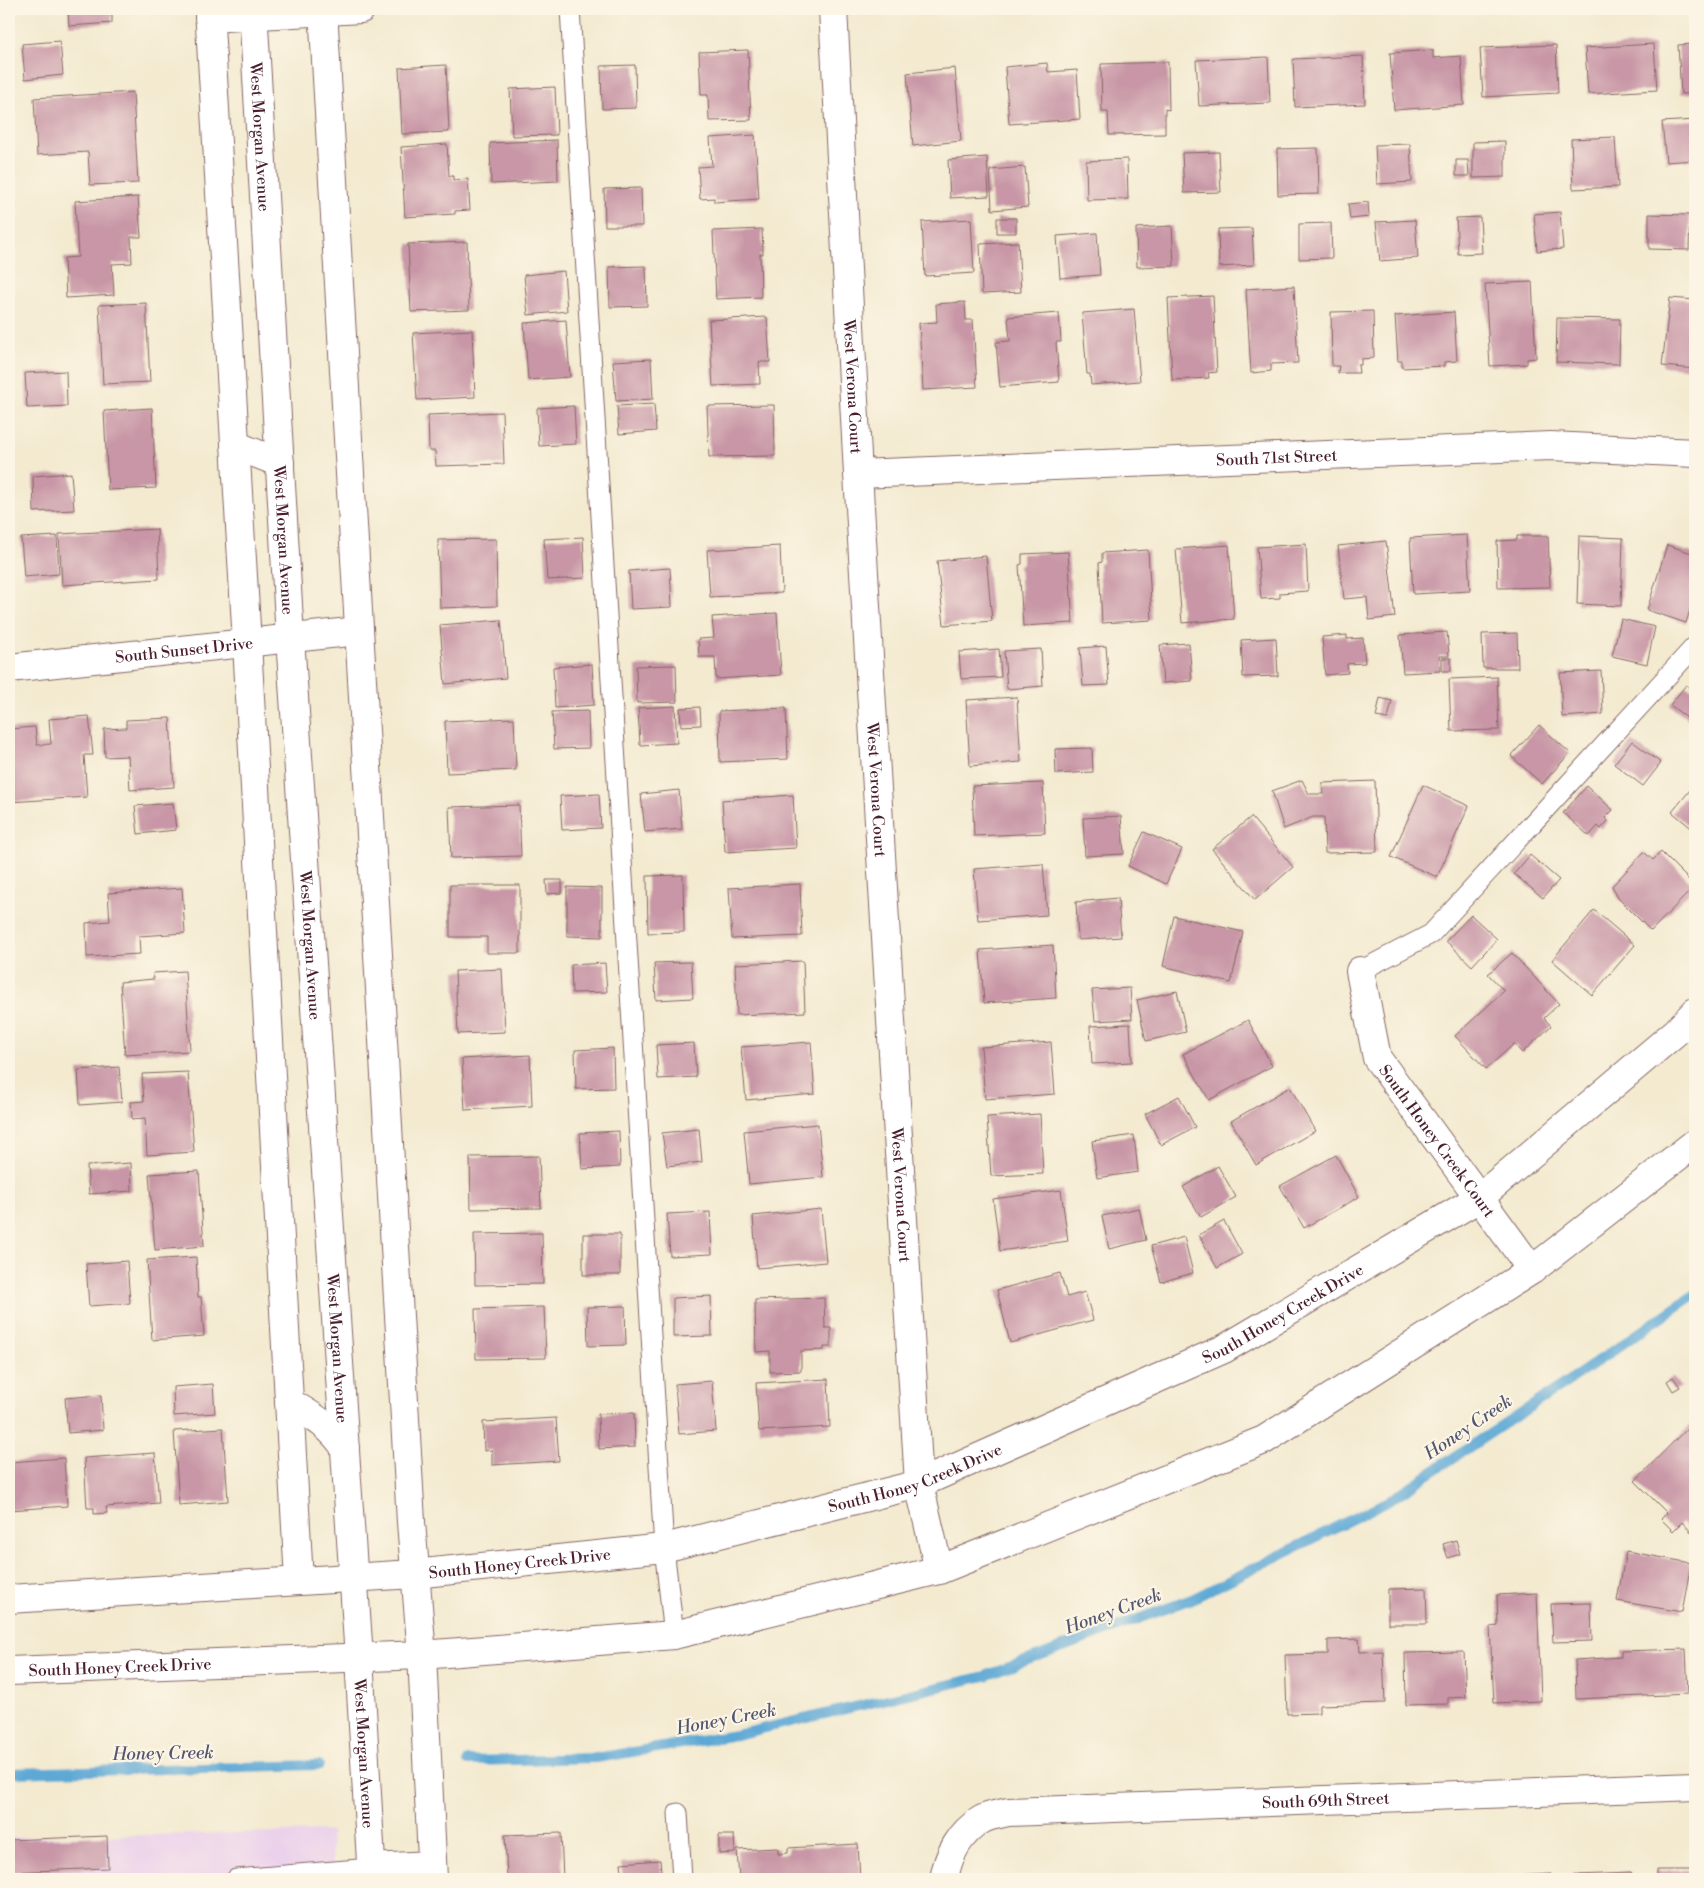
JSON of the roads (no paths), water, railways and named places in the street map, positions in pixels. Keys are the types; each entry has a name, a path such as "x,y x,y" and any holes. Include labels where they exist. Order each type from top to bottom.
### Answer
{"street":[{"path":"299,1581 209,14 362,9"},
{"name":"West Verona Court","path":"833,9 858,474 919,1484 938,1570"},
{"path":"323,10 414,1574 422,1655 432,1872 371,1874"},
{"name":"West Morgan Avenue","path":"254,12 290,638 354,1577 371,1874"},
{"path":"235,445 280,463"},
{"name":"South 71st Street","path":"858,474 1552,446 1695,453"},
{"name":"South Sunset Drive","path":"9,668 359,631"},
{"name":"South Honey Creek Court","path":"1360,971 1377,1058 1532,1270"},
{"name":"South Honey Creek Drive","path":"9,1599 414,1574 664,1548 919,1484 1224,1349 1479,1198 1676,1032 1695,1012"},
{"name":"South Honey Creek Drive","path":"9,1672 422,1655 674,1635 938,1570 1264,1440 1532,1270 1695,1143"},
{"path":"289,1402 322,1421 337,1436 345,1448"},
{"name":"South 69th Street","path":"944,1879 947,1863 962,1836 982,1819 1008,1812 1695,1786"}],"lane":[{"path":"570,9 664,1548 674,1635"},
{"path":"1360,971 1431,934 1695,646"},
{"path":"678,1813 682,1879"},
{"path":"236,1879 371,1874"}],"waterway":[{"name":"Honey Creek","path":"468,1761 596,1758 736,1735 985,1676 1192,1599 1390,1500 1575,1377 1695,1294"},
{"name":"Honey Creek","path":"9,1773 319,1765"}]}
